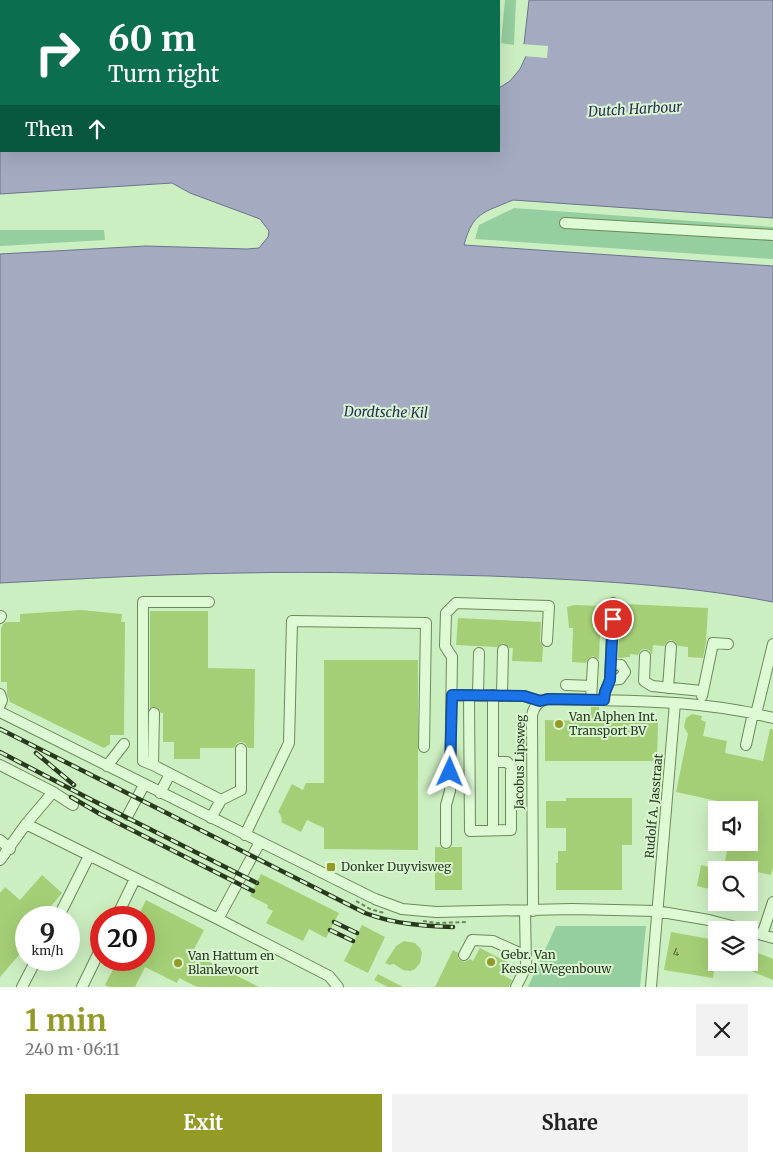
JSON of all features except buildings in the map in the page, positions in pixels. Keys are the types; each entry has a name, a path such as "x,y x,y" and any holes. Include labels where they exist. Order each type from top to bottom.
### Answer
{"street":[{"path":"565,223 773,235"},
{"path":"209,602 143,602 143,761 221,800"},
{"path":"446,843 446,805 450,791 452,657 445,646 446,613 456,603 549,606 547,641"},
{"path":"604,700 610,680 620,679 625,672 620,665 611,664 613,603"},
{"path":"245,835 289,744 292,622 426,623 424,747"},
{"path":"701,706 702,691 713,643 728,644"},
{"path":"746,745 773,644"},
{"path":"668,688 671,647"},
{"path":"493,830 493,762 503,650"},
{"path":"479,653 474,695 470,830 512,830 511,766 507,762 493,762"},
{"path":"645,656 644,681 652,686 702,691"},
{"path":"591,700 593,663"},
{"path":"566,685 592,686"},
{"path":"0,694 2,700 0,705"},
{"path":"452,695 524,696 540,701"},
{"name":"Jacobus Lipsweg","path":"516,987 526,967 532,715 534,707 540,701 548,699 675,702 773,718"},
{"name":"Rudolf A. Jasstraat","path":"651,987 675,702"},
{"path":"0,712 375,899 402,909 436,912 572,909 656,911 713,921"},
{"path":"153,766 154,713"},
{"path":"107,766 124,744"},
{"path":"211,818 221,800 241,790 242,749"},
{"path":"0,765 53,792 73,805"},
{"path":"160,793 170,774"},
{"path":"128,815 144,785"},
{"path":"0,860 10,849 26,824 53,792"},
{"path":"26,824 329,976 338,987"},
{"path":"0,840 10,849"},
{"path":"218,919 260,842"},
{"path":"64,906 89,856"},
{"path":"122,906 135,879"},
{"path":"762,935 773,902"},
{"path":"758,934 773,938"},
{"path":"464,955 472,940 493,941 526,956"},
{"path":"22,987 30,971"},
{"path":"82,987 90,971"}],"green space":[{"path":"505,0 516,0 514,45 501,43"},
{"path":"514,208 773,227 773,259 475,239 479,225"},
{"path":"0,230 104,230 105,240 0,246"},
{"path":"556,926 646,926 640,987 528,987"}],"water":[{"path":"529,0 773,0 773,218 513,200 481,215 471,226 464,245 773,266 773,602 703,591 597,581 428,574 303,572 120,577 0,583 0,254 146,246 259,248 268,237 269,231 260,219 190,193 172,183 0,194 0,152 500,152 500,87 510,81 520,69 526,56 524,44"}],"pier":[{"path":"522,44 548,46 547,58 523,56"}],"railway":[{"path":"0,729 365,913 409,924 453,927"},
{"path":"0,752 257,883"},
{"path":"36,753 74,785"},
{"path":"71,797 100,814 253,891"},
{"path":"334,922 357,933"},
{"path":"330,930 353,941"}],"place":[{"name":"Van Alphen Int. Transport BV","path":"559,724"},
{"name":"Donker Duyvisweg","path":"331,867"},
{"name":"Gebr. Van Kessel Wegenbouw","path":"491,962"},
{"name":"Van Hattum en Blankevoort","path":"178,963"}],"route":[{"path":"450,772 452,695 524,696 540,701 544,699 604,700 610,680 613,619"}],"water label":[{"name":"Dutch Harbour","path":"635,109"},
{"name":"Dordtsche Kil","path":"386,412"}]}
